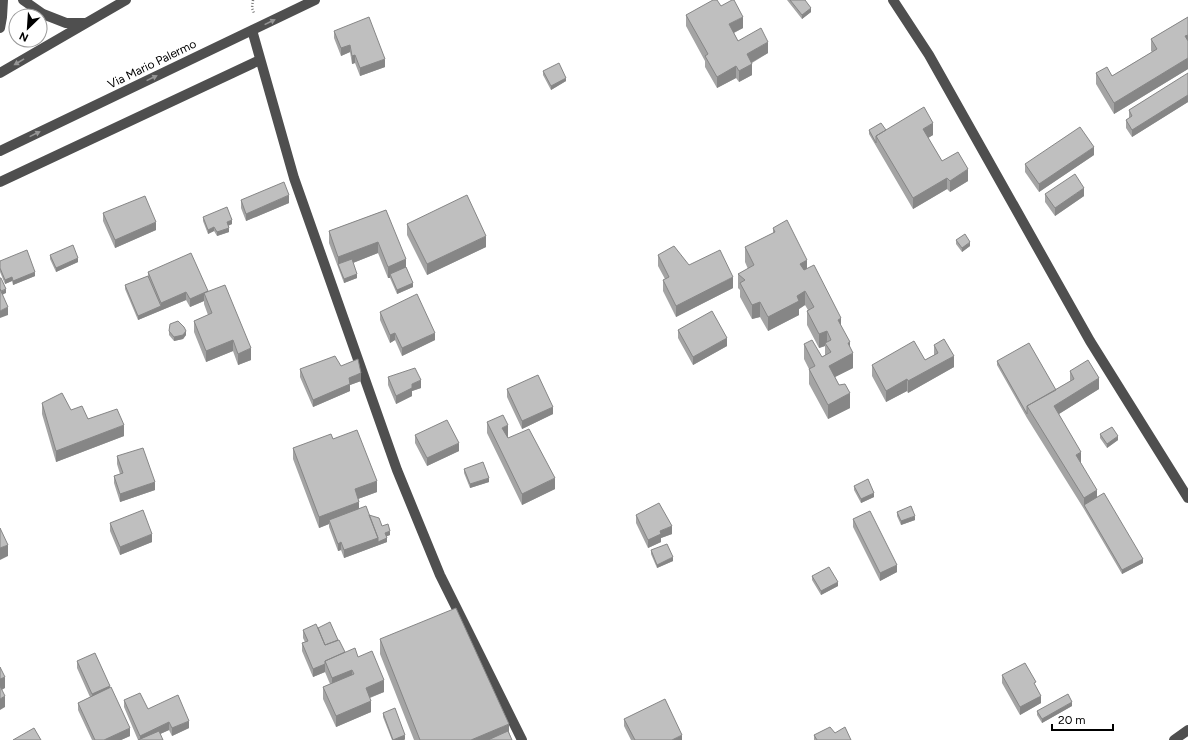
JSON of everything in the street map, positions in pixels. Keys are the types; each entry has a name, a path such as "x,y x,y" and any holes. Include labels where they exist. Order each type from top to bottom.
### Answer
{"street":[{"path":"0,28 3,0"},
{"path":"23,0 43,14 66,23 84,23"},
{"path":"0,73 126,0"},
{"name":"Via Mario Palermo","path":"0,151 315,0"},
{"path":"893,0 929,55 1090,340 1188,498"},
{"path":"252,30 294,178 397,470 440,575 522,740"},
{"path":"0,182 260,60"},
{"path":"1174,740 1188,730"}],"path":[{"path":"253,0 252,8 255,15"}],"building":[{"path":"713,0 717,0 721,6 734,0 743,17 729,24 738,41 761,28 768,42 747,54 752,64 739,71 736,66 717,77 705,56 708,54 686,15"},
{"path":"790,0 805,0 811,8 802,15"},
{"path":"369,17 385,59 360,68 355,55 352,56 350,45 341,48 334,31"},
{"path":"1188,17 1188,35 1185,36 1188,41 1188,58 1114,103 1096,73 1107,67 1112,76 1157,49 1151,39"},
{"path":"559,63 566,78 551,86 543,71"},
{"path":"1188,73 1188,95 1132,130 1126,120 1132,116 1129,110"},
{"path":"924,107 933,123 923,129 942,161 958,152 968,169 950,181 947,178 913,198 876,136"},
{"path":"881,123 886,130 876,136 876,143 869,130"},
{"path":"1080,127 1094,147 1039,184 1025,164"},
{"path":"1075,174 1084,188 1055,208 1045,194"},
{"path":"284,182 289,195 246,214 241,200"},
{"path":"467,195 486,236 427,264 407,224"},
{"path":"145,196 156,222 115,240 103,213"},
{"path":"227,207 232,220 227,222 229,228 217,232 214,227 208,230 203,217"},
{"path":"386,210 406,259 388,267 378,242 338,257 329,231"},
{"path":"787,220 807,260 800,264 804,270 814,265 841,318 838,320 850,342 848,343 853,353 829,366 839,385 845,384 850,393 828,405 809,369 815,366 804,344 812,340 822,357 831,352 825,343 831,340 827,331 819,334 807,311 814,307 805,291 797,296 799,301 768,317 760,302 752,305 740,283 745,280 738,274 754,265 745,247 775,232 773,228"},
{"path":"965,234 970,242 962,248 956,240"},
{"path":"73,245 78,258 56,268 50,255"},
{"path":"674,246 689,265 720,250 733,277 676,306 663,280 669,277 658,255"},
{"path":"27,250 35,272 13,281 12,277 5,280 0,268 0,261"},
{"path":"191,253 208,291 190,299 186,292 161,303 148,272"},
{"path":"352,259 357,274 344,279 338,264"},
{"path":"406,267 413,283 397,290 390,274"},
{"path":"148,276 161,306 138,316 125,285"},
{"path":"0,278 6,289 1,291 0,289"},
{"path":"225,285 251,348 238,354 233,340 206,351 194,321 212,313 204,293"},
{"path":"0,289 8,307 0,311"},
{"path":"417,294 435,333 402,348 395,333 390,335 380,312"},
{"path":"712,311 727,338 693,357 678,330"},
{"path":"178,321 186,331 183,335 174,337 169,331 170,324"},
{"path":"944,339 954,356 886,391 872,365 914,341 925,360 938,353 934,345"},
{"path":"1029,343 1056,390 1027,406 1027,414 997,361"},
{"path":"335,356 341,366 358,359 361,373 349,378 350,384 313,400 300,369"},
{"path":"1088,360 1099,378 1054,406 1081,452 1076,455 1097,490 1084,498 1027,406 1074,379 1070,371"},
{"path":"415,368 421,380 412,384 412,388 396,396 388,377"},
{"path":"538,375 553,407 522,421 507,389"},
{"path":"62,393 71,410 82,406 88,419 117,409 124,425 56,451 42,403"},
{"path":"503,415 508,425 502,428 508,438 529,429 555,478 522,494 487,422"},
{"path":"447,420 459,443 427,458 415,435"},
{"path":"1112,427 1118,436 1107,444 1100,434"},
{"path":"357,430 377,481 355,489 359,502 319,517 293,448 331,434 333,439"},
{"path":"143,448 155,482 120,494 114,476 123,473 117,456"},
{"path":"483,462 489,478 470,484 464,469"},
{"path":"868,479 874,493 861,499 854,486"},
{"path":"1104,493 1143,559 1122,570 1084,505"},
{"path":"659,503 672,526 660,531 661,534 648,540 636,515"},
{"path":"366,506 378,538 344,550 341,542 338,544 329,520"},
{"path":"911,506 915,516 901,521 897,512"},
{"path":"143,510 152,534 120,547 110,523"},
{"path":"870,511 897,565 880,573 853,519"},
{"path":"369,515 379,518 382,526 388,524 390,531 385,533 387,538 378,542 378,538"},
{"path":"0,528 8,545 0,548"},
{"path":"667,544 673,557 657,565 651,550"},
{"path":"829,567 838,582 821,591 812,576"},
{"path":"456,608 509,724 471,740 420,740 380,639"},
{"path":"330,622 338,640 325,645 318,628"},
{"path":"316,624 325,645 339,640 345,652 325,661 325,664 313,669 302,643 308,641 303,630"},
{"path":"355,648 358,657 372,651 384,680 366,688 371,701 336,716 323,687 354,674 352,670 332,678 325,661"},
{"path":"95,653 110,686 92,694 77,661"},
{"path":"1025,663 1036,682 1034,683 1041,696 1020,707 1002,675"},
{"path":"0,667 5,677 0,679"},
{"path":"0,686 5,696 0,699"},
{"path":"111,687 130,728 104,740 95,740 78,703"},
{"path":"140,693 148,709 178,695 189,721 172,728 169,722 140,736 124,700"},
{"path":"1068,694 1072,702 1042,719 1037,711"},
{"path":"665,699 682,735 672,740 635,740 624,719"},
{"path":"395,708 405,735 393,740 383,713"},
{"path":"830,727 835,733 845,727 851,740 817,740 814,735"},
{"path":"34,728 41,740 13,740"},
{"path":"159,731 163,740 138,740"},
{"path":"508,731 512,740 488,740"}]}
